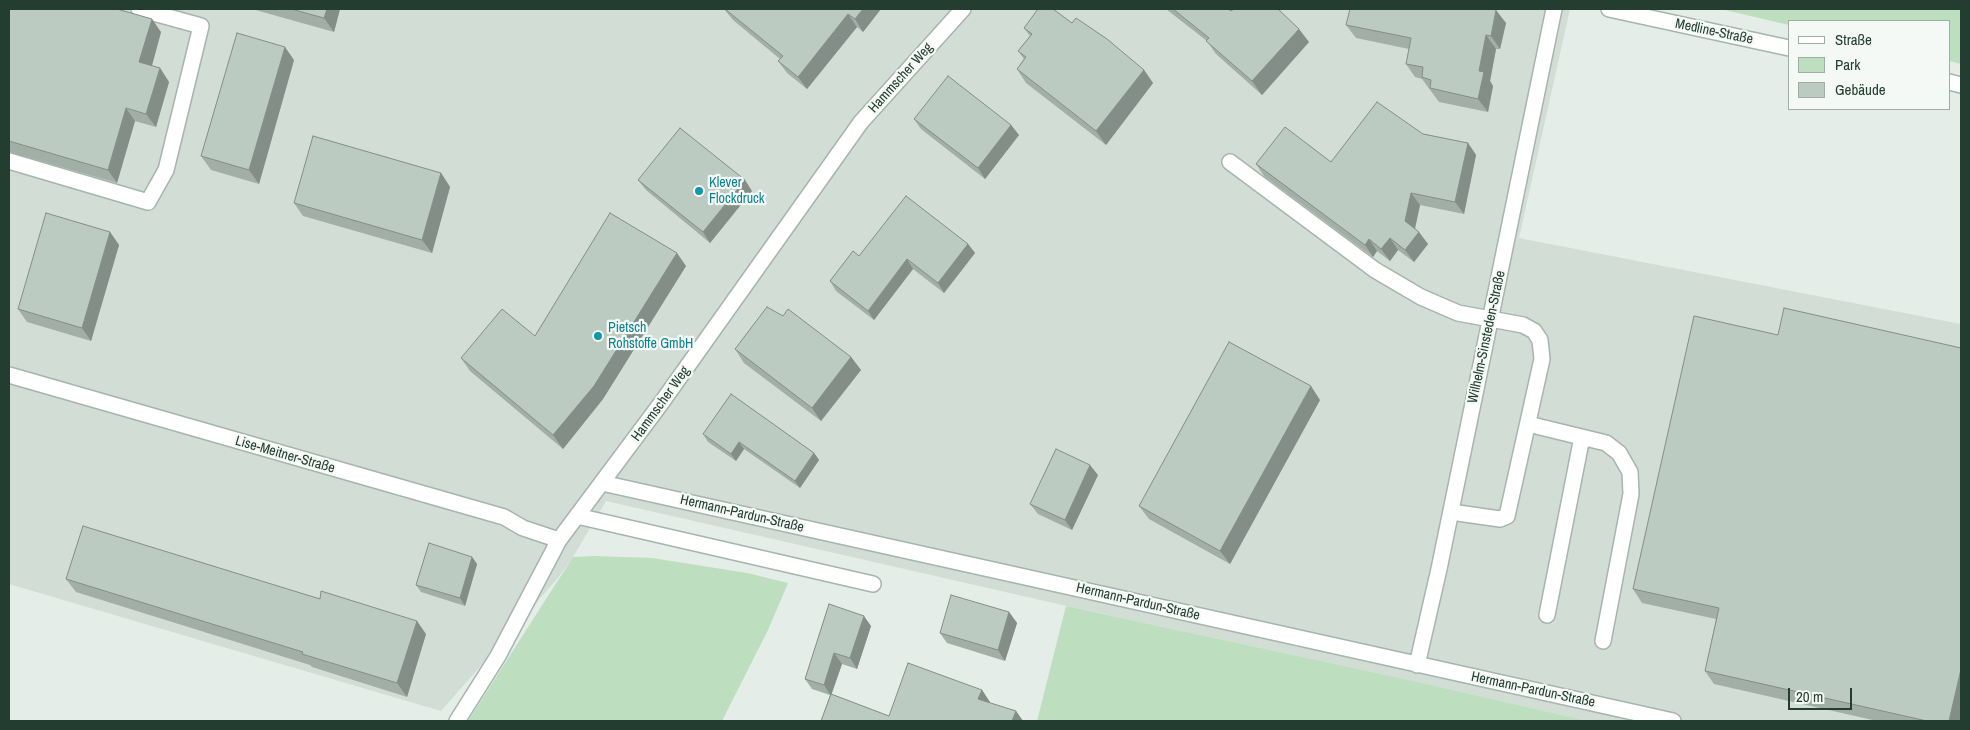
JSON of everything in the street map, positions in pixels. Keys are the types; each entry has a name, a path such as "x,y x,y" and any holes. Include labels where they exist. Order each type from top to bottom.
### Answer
{"street":[{"path":"9,161 148,202 166,170 201,26 139,9"},
{"name":"Hammscher Weg","path":"457,721 498,656 559,540 662,402 862,122 963,9"},
{"name":"Wilhelm-Sinsteden-Straße","path":"1417,665 1451,512 1554,9"},
{"name":"Medline-Straße","path":"1610,9 1788,48"},
{"path":"1230,162 1375,270 1422,297 1458,313 1523,325 1534,331 1540,340 1542,359 1507,516 1500,519 1451,512"},
{"name":"Lise-Meitner-Straße","path":"9,376 504,518 522,528 559,540"},
{"path":"1528,424 1606,443 1619,453 1630,472 1630,494 1603,641"},
{"path":"1547,615 1582,437"},
{"name":"Hermann-Pardun-Straße","path":"602,483 1673,721"},
{"path":"577,516 874,584"}],"shaded area":[{"path":"9,9 1570,9 1519,238 1961,324 1961,721 1588,721 1405,679 1067,606 606,501 573,557 558,578 441,711 9,584"}],"green space":[{"path":"1721,9 1960,9 1961,64 1950,61 1950,20 1788,20 1788,25"},
{"path":"573,557 652,558 747,573 788,583 768,630 722,721 468,721"},
{"path":"1066,606 1405,679 1588,721 1037,721"}],"building":[{"path":"9,9 117,9 152,19 139,62 160,68 146,114 126,108 108,170 9,141"},
{"path":"291,9 327,9 324,18"},
{"path":"725,9 863,9 855,19 848,14 798,77 778,61 783,56"},
{"path":"1038,9 1053,9 1072,23 1076,18 1107,39 1144,70 1096,131 1017,69 1026,57 1018,51 1032,34 1024,28"},
{"path":"1173,9 1228,9 1231,11 1234,9 1278,9 1299,29 1252,81 1206,41 1209,38"},
{"path":"1350,9 1496,10 1491,36 1486,35 1479,71 1484,72 1478,99 1430,88 1431,80 1422,77 1423,67 1406,64 1411,38 1346,25"},
{"path":"237,33 285,47 249,170 201,156"},
{"path":"948,76 1011,125 978,168 914,119"},
{"path":"1377,102 1423,134 1468,143 1455,202 1411,193 1405,221 1419,232 1405,250 1390,238 1381,249 1369,239 1365,245 1256,164 1285,127 1331,162"},
{"name":"Klever Flockdruck","path":"680,128 745,180 703,232 638,180"},
{"path":"313,136 441,173 422,240 294,203"},
{"path":"906,196 968,244 938,283 907,259 868,311 830,281 853,251 859,256"},
{"path":"46,213 110,232 82,328 18,309"},
{"name":"Pietsch Rohstoffe GmbH","path":"610,213 677,253 594,386 553,435 461,358 502,309 535,336"},
{"path":"767,307 783,316 788,309 851,357 812,408 735,349"},
{"path":"1784,308 1961,348 1961,669 1949,721 1927,721 1705,671 1719,608 1633,589 1694,316 1778,335"},
{"path":"1229,342 1311,386 1220,551 1139,506"},
{"path":"731,394 814,453 795,481 739,442 731,454 703,434"},
{"path":"1056,449 1090,465 1065,520 1030,504"},
{"path":"83,526 320,599 321,591 417,621 397,683 66,579"},
{"path":"429,543 472,557 460,598 416,585"},
{"path":"951,595 1009,612 998,650 940,633"},
{"path":"829,604 864,616 850,658 834,653 824,685 805,679"},
{"path":"908,663 982,690 978,699 1016,711 1012,721 821,721 831,694 889,716"}],"place":[{"name":"Klever Flockdruck","path":"699,191"},
{"name":"Pietsch Rohstoffe GmbH","path":"598,336"}]}
